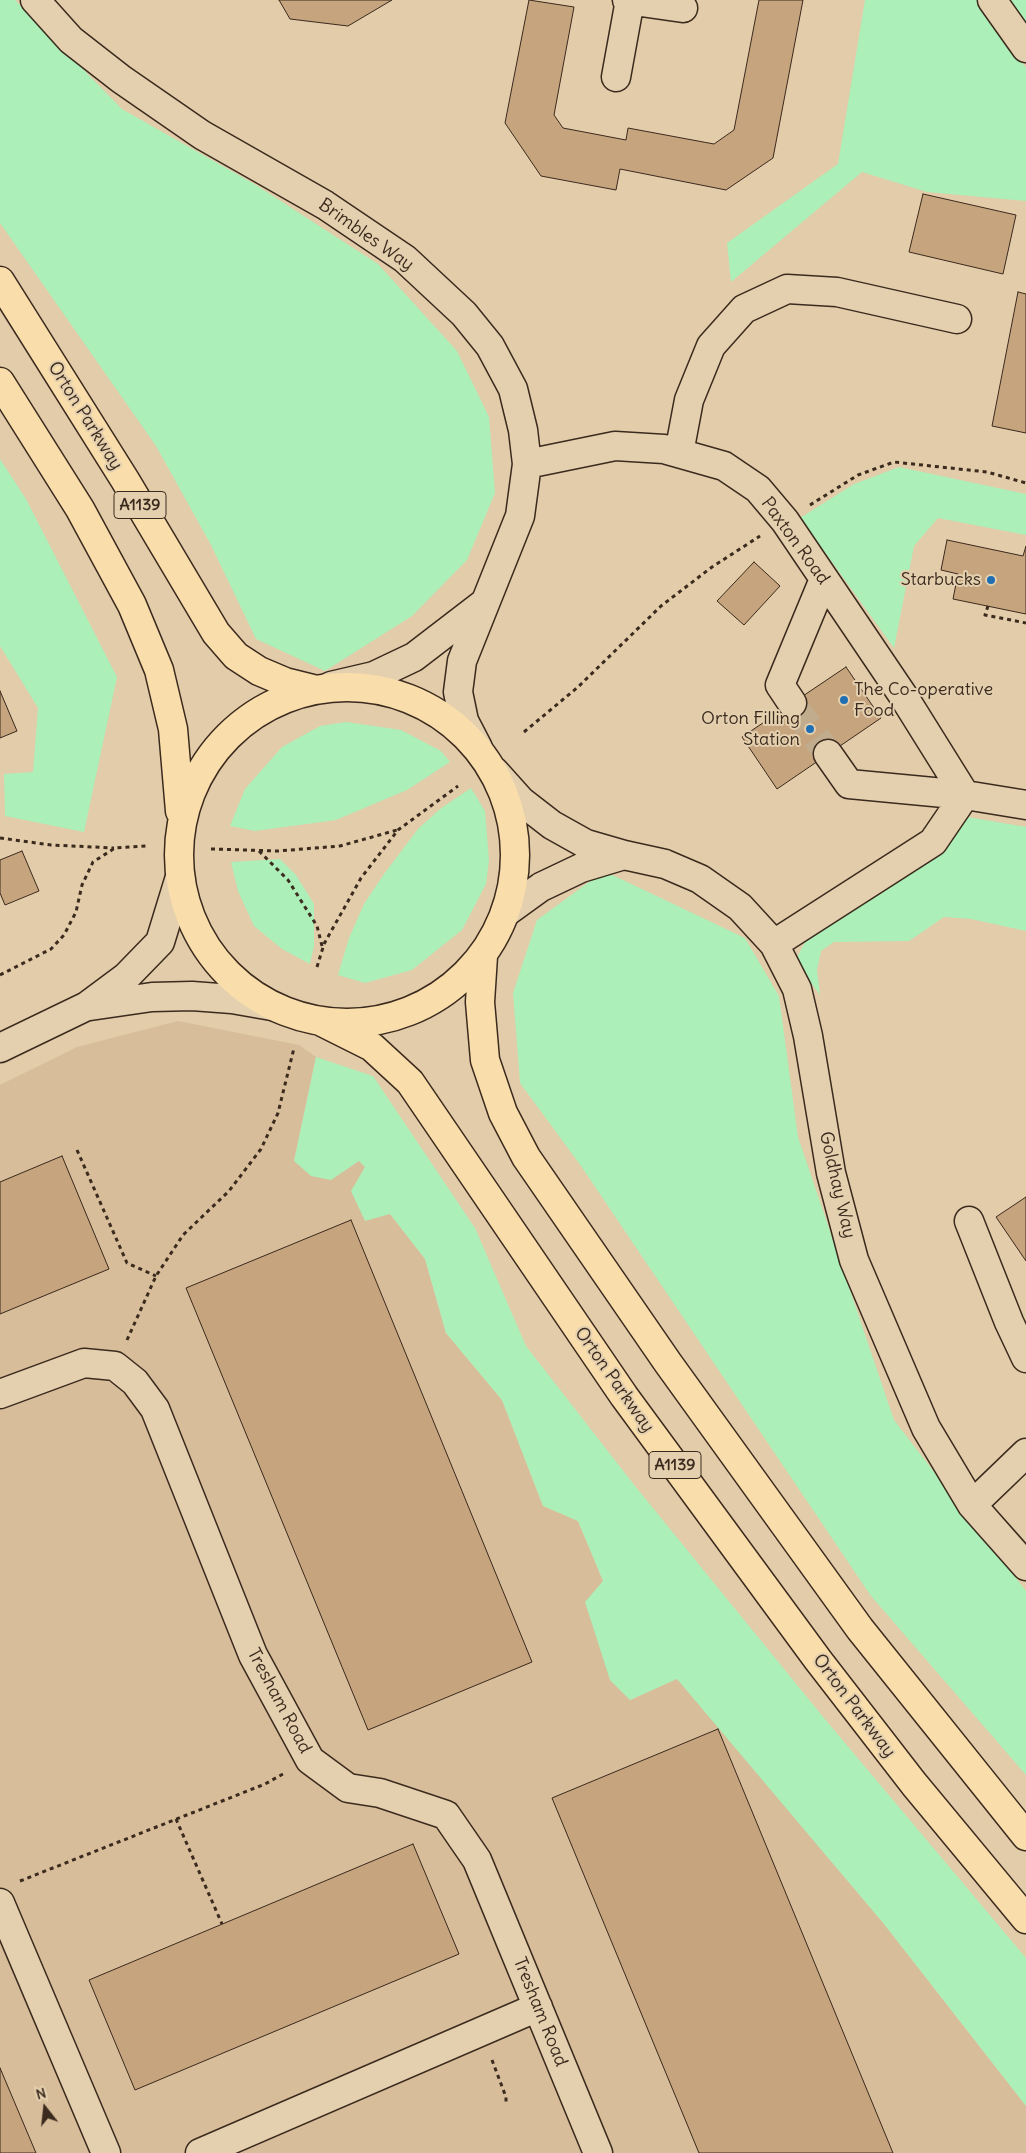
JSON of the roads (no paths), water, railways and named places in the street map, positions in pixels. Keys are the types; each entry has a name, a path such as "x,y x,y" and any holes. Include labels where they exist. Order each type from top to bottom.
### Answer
{"main road":[{"name":"Orton Parkway","path":"0,281 125,480 216,633 236,656 258,671 285,682 322,688"},
{"name":"A1139","path":"0,382 80,509 136,613 159,670 173,729 181,823"},
{"path":"364,686 397,694 420,703 455,724 478,748 495,772 512,818 516,866 505,914 483,956 451,989 411,1011 367,1023 322,1022 272,1006 238,984 210,955 190,919 179,880 178,851 181,823 193,785 214,750 242,723 275,702 322,688 364,686"},
{"name":"A1139","path":"483,956 480,1002 485,1060 503,1113 526,1157 668,1363 860,1629 1026,1836"},
{"name":"Orton Parkway","path":"322,1022 372,1047 410,1082 635,1412 818,1660 902,1769 1026,1919"}],"street":[{"name":"Brimbles Way","path":"35,0 71,40 121,79 202,135 325,205 405,259 464,314 490,346 512,389 523,430 527,464 520,516 462,661 458,692 464,721 478,748"},
{"path":"616,77 628,0 683,8"},
{"path":"992,0 1026,48"},
{"path":"679,453 688,400 711,346 744,309 787,289 837,292 957,320"},
{"name":"Paxton Road","path":"527,464 614,446 664,449 724,466 758,489 784,521 902,694 965,795"},
{"path":"792,703 780,686 824,579"},
{"path":"322,688 374,676 414,658 485,603"},
{"path":"828,754 849,784 965,795 1026,805"},
{"name":"Goldhay Way","path":"495,772 521,801 552,826 586,844 665,864 700,879 740,907 774,944 797,989 808,1036 831,1173 854,1260 926,1428 972,1505 1026,1566"},
{"path":"774,944 933,842 965,795"},
{"name":"Goldhay Way","path":"505,914 541,887 581,868 624,855"},
{"path":"0,1048 87,1006 126,978 160,942 171,912 179,880"},
{"path":"87,1006 152,997 192,996 232,999 272,1006"},
{"path":"969,1221 1009,1322 1026,1358"},
{"name":"Tresham Road","path":"0,1394 84,1362 115,1366 135,1382 155,1409 253,1654 310,1760 348,1788 380,1793 446,1815 477,1860 598,2153"},
{"path":"972,1505 1026,1453"},
{"path":"0,1903 9,1950 106,2153"},
{"path":"200,2153 538,2007"}],"tunnel":[{"path":"792,703 828,754"}],"place":[{"name":"Starbucks","path":"991,580"},
{"name":"The Co-operative Food","path":"844,700"},
{"name":"Orton Filling Station","path":"810,729"}]}
